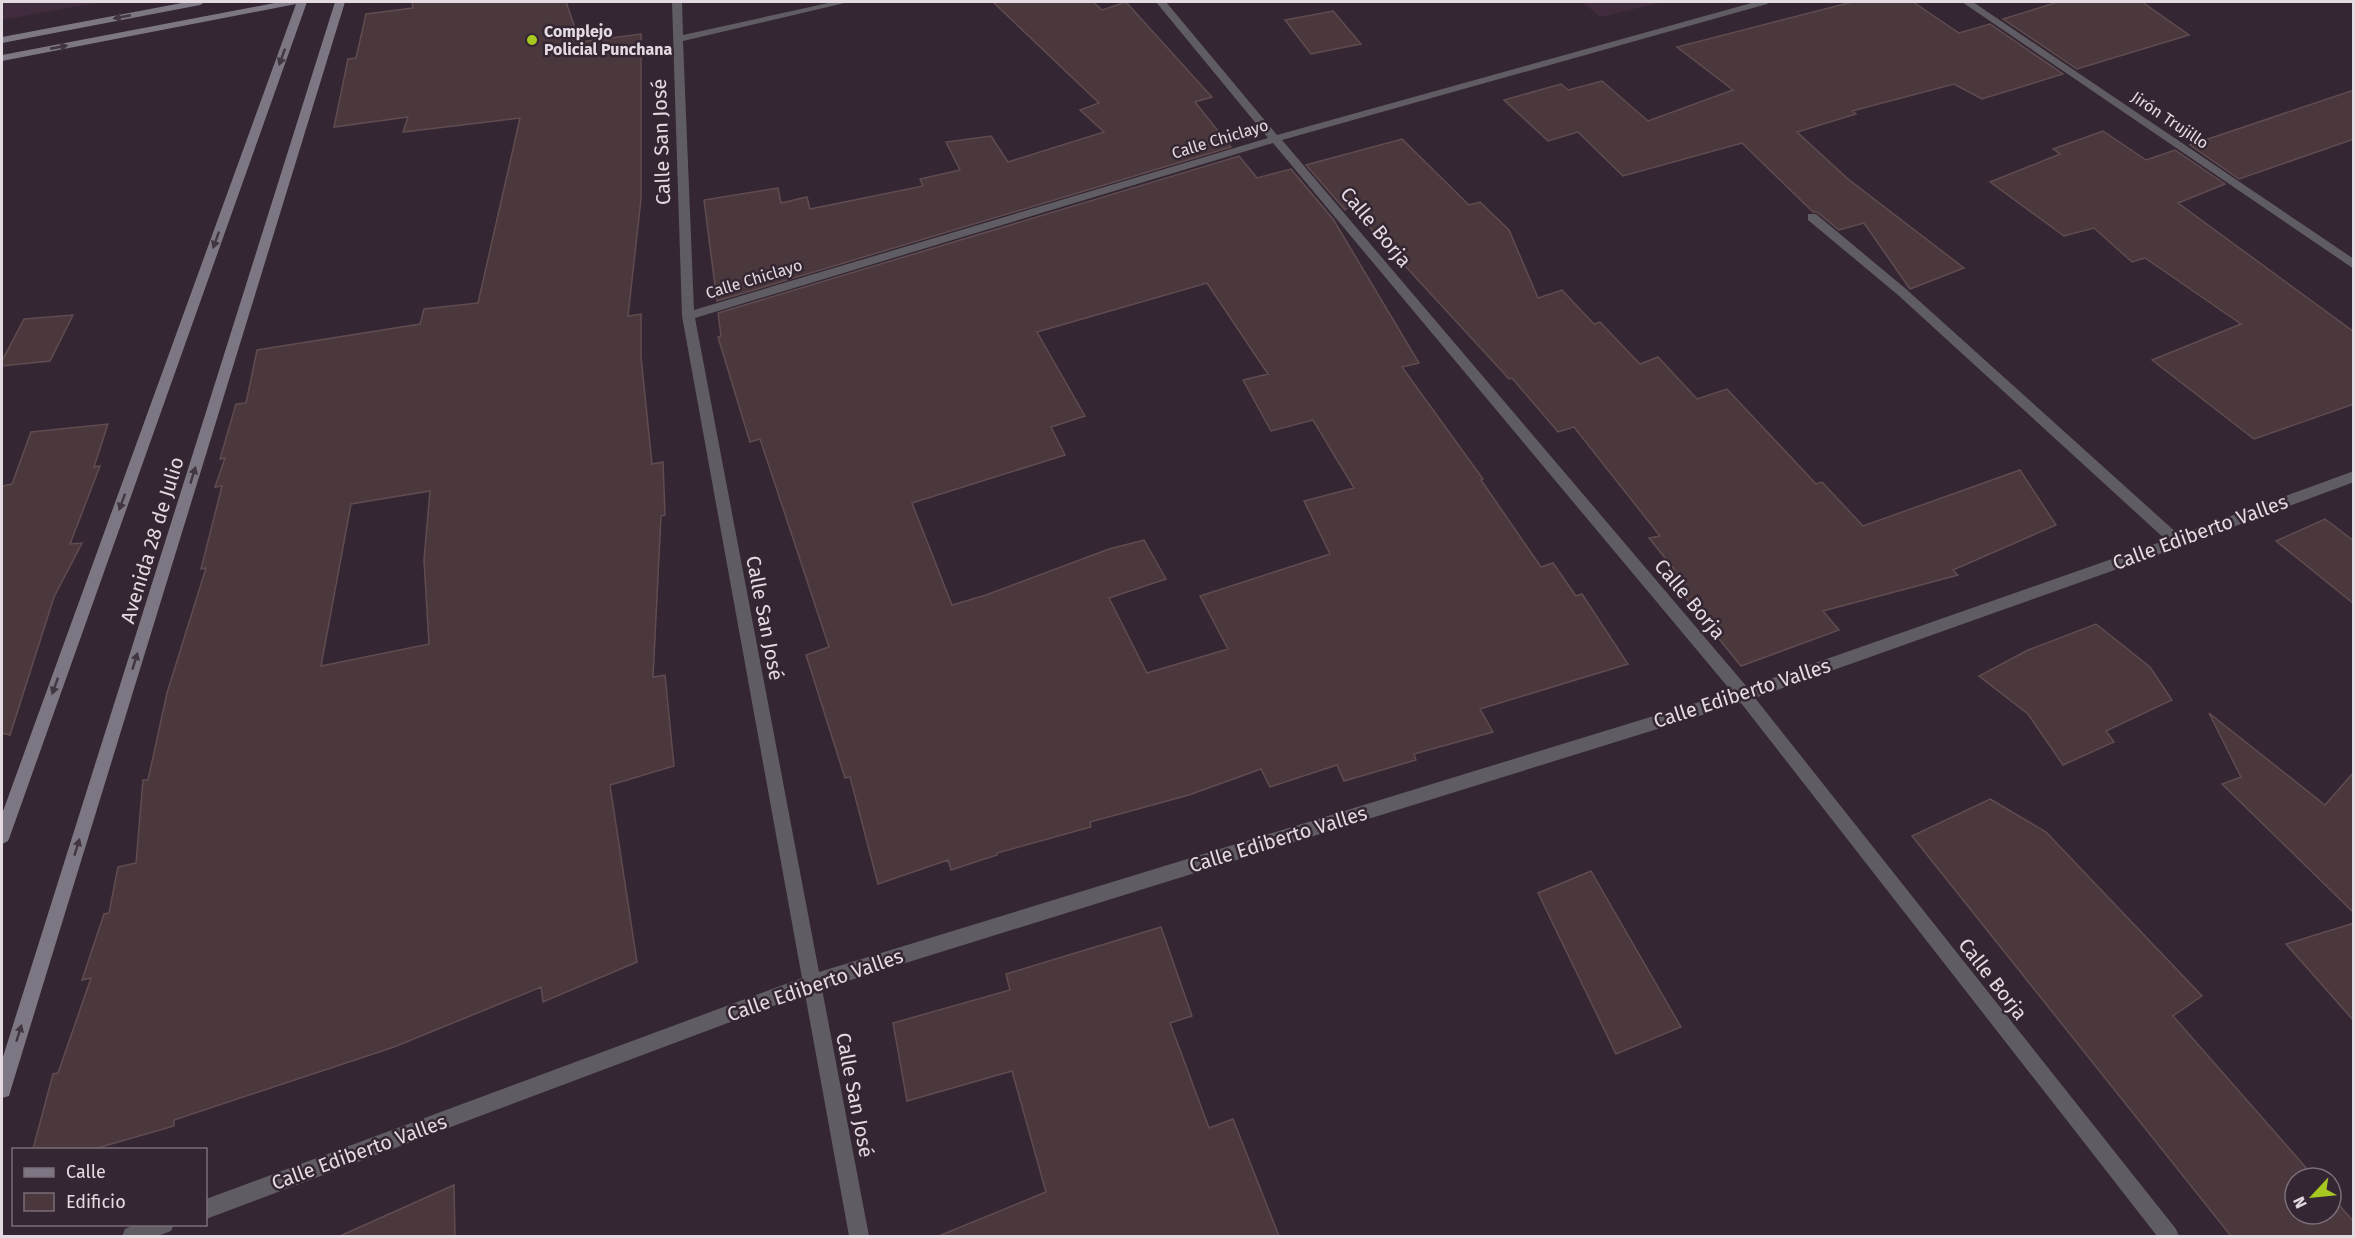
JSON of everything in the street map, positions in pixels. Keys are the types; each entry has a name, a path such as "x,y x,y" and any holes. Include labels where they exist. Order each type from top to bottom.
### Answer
{"main road":[{"path":"2,40 200,2"},
{"path":"2,58 293,2"},
{"name":"Avenida 28 de Julio","path":"2,836 302,2"},
{"name":"Avenida 28 de Julio","path":"2,1089 340,2"}],"street":[{"name":"Calle San José","path":"677,2 687,316 860,1236"},
{"path":"678,39 844,2"},
{"name":"Calle Borja","path":"1161,2 1743,695 2169,1236"},
{"name":"Calle Chiclayo","path":"687,316 1275,139 1764,2"},
{"name":"Jirón Trujillo","path":"1967,2 2354,265"},
{"path":"1812,217 1902,292 2177,542"},
{"name":"Calle Ediberto Valles","path":"207,1209 812,983 1743,695 2177,542 2354,476"},
{"path":"132,1236 159,1226"}],"shaded area":[{"path":"2,2 101,2 2,20"},
{"path":"1582,2 1663,2 1600,17"}],"building":[{"path":"412,2 566,2 580,42 641,34 641,199 628,316 641,314 641,357 652,464 663,462 665,515 661,516 653,677 665,675 674,766 610,785 637,962 543,1002 541,987 394,1047 174,1120 174,1126 97,1148 33,1148 53,1074 58,1073 91,978 82,980 104,914 109,913 118,867 136,863 143,780 148,780 167,693 206,568 201,569 222,486 215,487 225,458 220,459 236,404 246,403 257,350 420,324 424,309 478,303 520,118 403,132 408,117 334,127 348,59 356,58 366,14 413,8","holes":["430,491 424,560 429,644 321,666 351,504"]},
{"path":"993,2 1093,2 1102,10 1126,2 1212,97 1195,102 1231,147 717,301 704,200 778,188 781,203 807,197 810,209 923,186 920,179 960,170 946,142 991,136 1008,162 1104,132 1080,110 1099,103"},
{"path":"1852,2 1913,2 1959,33 1990,24 2063,74 1982,99 1954,84 1852,111 1856,114 1797,132 1848,179 1964,268 1910,289 1864,223 1839,230 1817,212 1813,212 1742,143 1623,176 1578,132 1548,141 1504,100 1561,84 1568,90 1602,81 1648,121 1733,90 1677,47"},
{"path":"2058,2 2142,2 2189,35 2077,69 2003,19"},
{"path":"1333,11 1361,44 1311,54 1285,20"},
{"path":"2354,90 2354,139 2239,179 2190,145"},
{"path":"2103,131 2146,160 2175,150 2225,184 2178,203 2354,332 2354,404 2254,439 2152,360 2241,324 2145,258 2132,262 2094,228 2064,236 1990,182 2060,154 2053,149"},
{"path":"1402,139 1469,205 1480,202 1509,230 1538,298 1562,290 1594,324 1600,322 1640,364 1658,357 1697,399 1727,389 1816,484 1822,482 1863,526 2020,470 2056,525 1953,570 1958,575 1823,611 1839,630 1741,666 1665,572 1674,569 1649,538 1660,536 1574,427 1558,432 1512,378 1509,379 1350,206 1345,210 1306,165"},
{"path":"1239,156 1257,178 1291,169 1333,219 1419,363 1402,367 1483,479 1481,480 1541,567 1553,563 1576,596 1582,594 1628,664 1480,709 1493,732 1414,754 1416,760 1344,781 1337,765 1270,787 1261,769 1189,795 1090,822 1091,827 997,853 997,855 951,870 948,860 878,884 850,777 845,778 806,655 829,647 760,439 750,442 718,337 721,336 718,313","holes":["1207,283 1268,374 1243,380 1271,431 1313,420 1354,488 1304,501 1330,554 1200,596 1228,649 1147,673 1109,598 1166,579 1144,540 1109,549 986,595 952,605 912,503 1065,455 1051,427 1085,416 1037,332"]},
{"path":"73,315 50,361 2,366 2,361 24,319"},
{"path":"108,424 94,467 100,466 70,544 82,543 54,597 10,735 2,733 2,486 12,484 31,432"},
{"path":"2325,519 2354,541 2354,604 2276,541"},
{"path":"2096,624 2150,667 2172,700 2106,731 2114,742 2063,765 2028,714 1979,676 2028,650"},
{"path":"2209,713 2325,805 2354,772 2354,913 2222,784 2241,777"},
{"path":"1990,799 2046,832 2202,996 2173,1016 2304,1166 2283,1166 2283,1226 2343,1226 2343,1210 2354,1222 2354,1236 2231,1236 1912,836"},
{"path":"1591,871 1681,1027 1616,1054 1538,893"},
{"path":"2354,923 2354,1021 2286,944"},
{"path":"1161,927 1192,1016 1170,1023 1209,1128 1233,1119 1279,1236 941,1236 1046,1192 1012,1071 907,1101 893,1023 1010,990 1006,974"},
{"path":"454,1185 455,1236 340,1236"}],"place":[{"name":"Complejo Policial Punchana","path":"532,40"}]}
